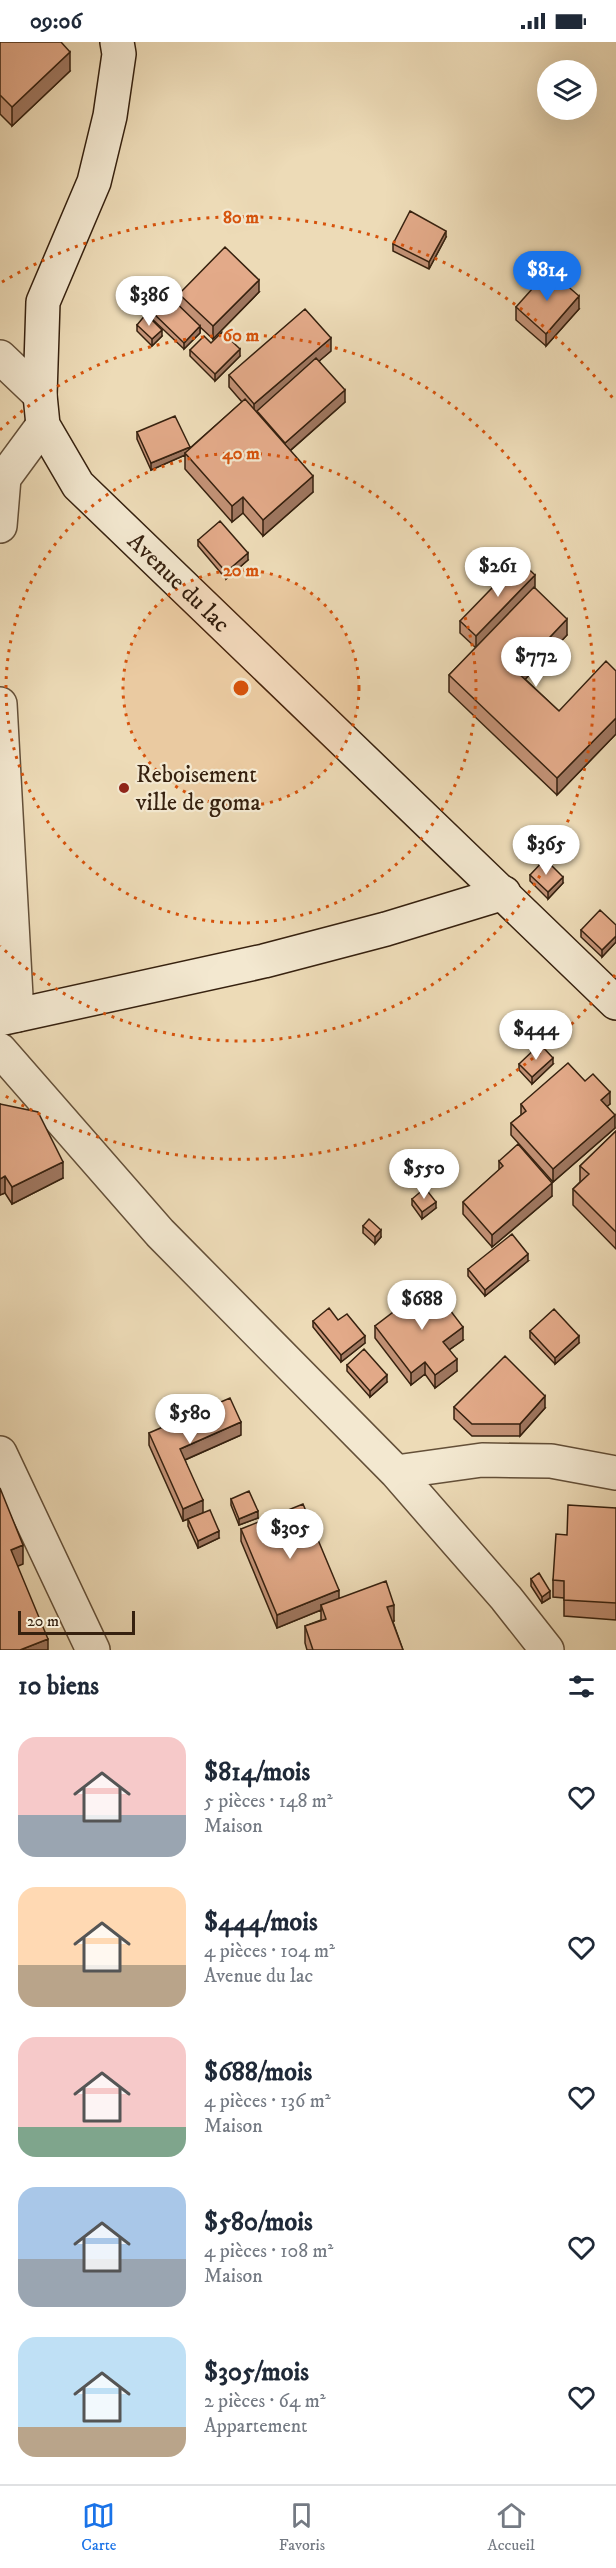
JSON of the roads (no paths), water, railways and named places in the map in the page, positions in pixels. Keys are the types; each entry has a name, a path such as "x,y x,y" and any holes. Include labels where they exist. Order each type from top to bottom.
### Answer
{"street":[{"path":"0,526 4,478 41,410 43,302 94,182 110,116 119,54 117,42"},
{"name":"Avenue du lac","path":"0,357 41,410 78,485 504,892 616,1003"},
{"path":"0,704 9,1017 264,961 386,929 504,892"},
{"path":"0,1050 160,1233 396,1472 506,1598 547,1650"},
{"path":"0,1454 93,1650"},
{"path":"396,1472 482,1460 551,1461 616,1473"}],"place":[{"name":"Reboisement ville de goma","path":"124,788"}]}
